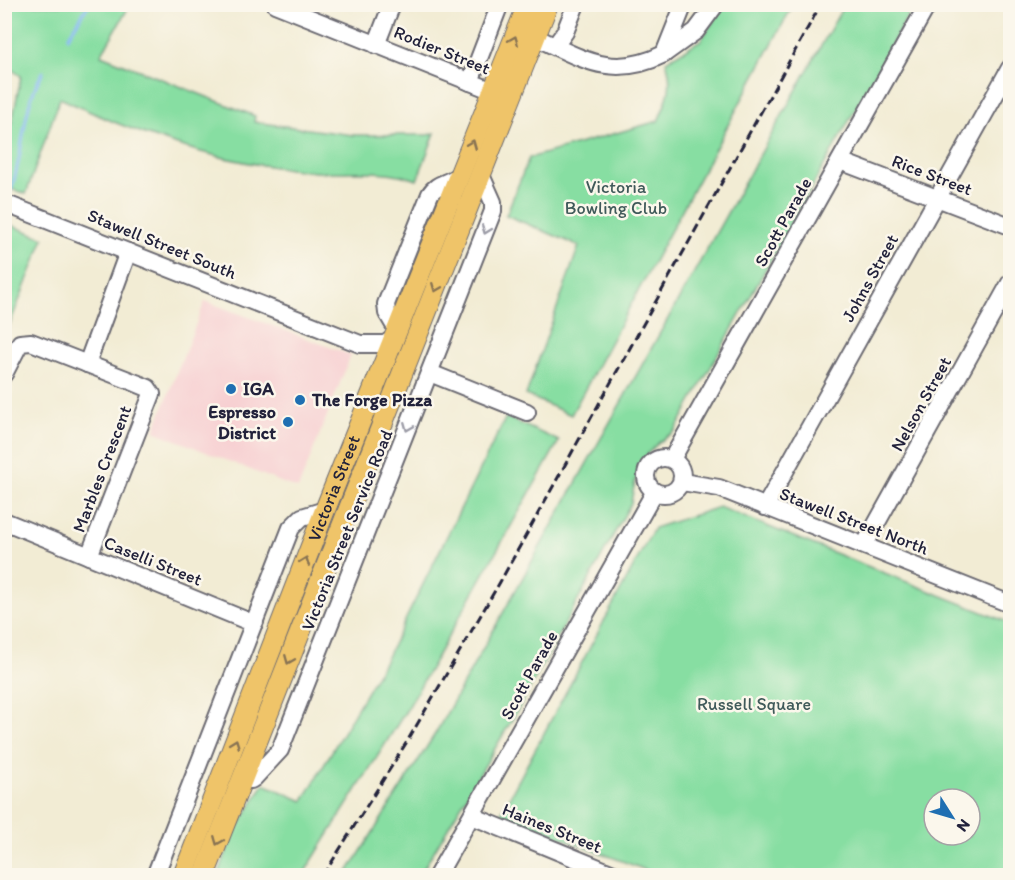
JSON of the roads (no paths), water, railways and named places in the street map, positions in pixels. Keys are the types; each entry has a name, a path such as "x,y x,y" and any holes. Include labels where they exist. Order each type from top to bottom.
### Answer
{"main road":[{"name":"Victoria Street","path":"204,876 481,175 494,116 528,4"},
{"name":"Victoria Street","path":"502,95 535,37 548,4"},
{"name":"Victoria Street","path":"183,876 325,510 460,174 494,116"},
{"path":"385,361 411,351"},
{"path":"224,771 243,778"}],"street":[{"name":"Rodier Street","path":"275,4 303,10 376,45 502,95"},
{"path":"376,45 392,4"},
{"path":"470,82 500,4"},
{"path":"555,46 565,32 576,4"},
{"path":"664,54 684,4"},
{"path":"535,37 597,63 618,68 640,65 664,54 696,31 716,4"},
{"name":"Scott Parade","path":"672,459 928,4"},
{"name":"Johns Street","path":"765,507 1011,68"},
{"name":"Rice Street","path":"840,161 1011,226"},
{"name":"Victoria Street Service Road","path":"243,778 251,780 280,750 430,373 493,212 493,202 481,175"},
{"name":"Stawell Street South","path":"4,203 365,345 386,344 396,334"},
{"path":"87,364 128,252"},
{"name":"Nelson Street","path":"865,544 1011,283"},
{"name":"Stawell Street South","path":"304,322 338,341 385,361"},
{"name":"Marbles Crescent","path":"4,374 12,354 20,343 31,342 148,388 152,394 89,556"},
{"path":"430,373 527,412"},
{"path":"661,458 672,459 682,471 682,482 671,494 654,493 647,483 646,472 651,463 661,458"},
{"name":"Stawell Street North","path":"682,482 719,488 865,544 1011,604"},
{"name":"Scott Parade","path":"437,876 654,493"},
{"name":"Victoria Street Service Road","path":"155,876 294,524 302,517 325,510"},
{"name":"Caselli Street","path":"4,521 255,622"},
{"path":"201,764 224,771"},
{"name":"Haines Street","path":"471,816 618,876"}],"waterway":[{"path":"68,37 89,4"},
{"path":"11,190 31,100 43,72"}],"railway":[{"path":"323,876 408,740 500,582 821,4"}],"place":[{"name":"IGA","path":"231,389"},
{"name":"The Forge Pizza","path":"300,400"},
{"name":"Espresso District","path":"288,422"}],"park label":[{"name":"Victoria Bowling Club","path":"616,198"},
{"name":"Russell Square","path":"754,704"}]}
